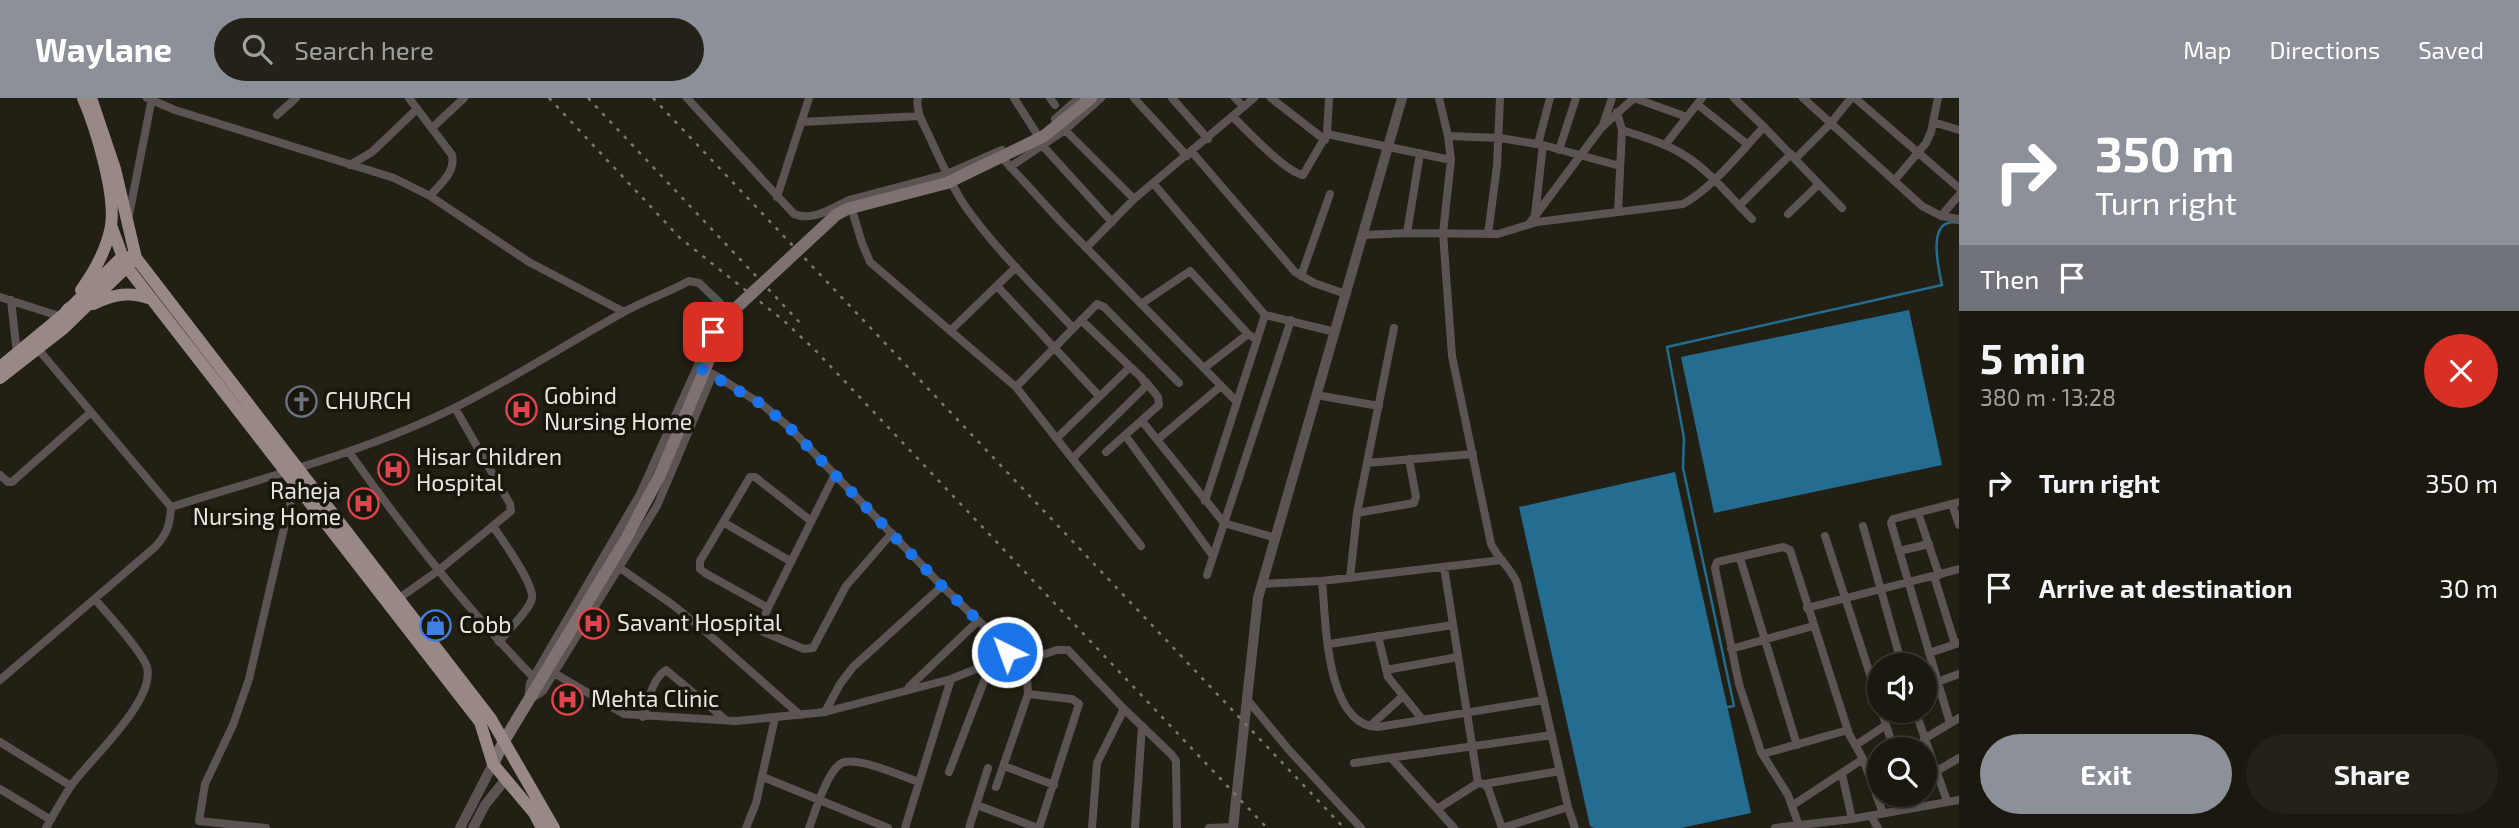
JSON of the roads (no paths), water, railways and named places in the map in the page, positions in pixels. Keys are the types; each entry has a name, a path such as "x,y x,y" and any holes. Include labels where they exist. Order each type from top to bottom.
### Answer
{"main road":[{"path":"83,98 107,179 111,225 128,260 152,299 291,469"},
{"path":"91,98 115,169 127,226 128,260 291,469 480,722 493,764 534,813 542,828"},
{"path":"493,764 504,741 628,535 659,477 728,316 835,215 847,209 947,183 1041,139 1091,98"},
{"path":"63,315 88,280 103,250 111,225"},
{"path":"0,378 64,328 128,260"},
{"path":"0,367 128,260"},
{"path":"85,307 119,293 136,293 152,299"},
{"path":"302,484 398,599 491,719 554,828"}],"street":[{"path":"277,115 296,98"},
{"path":"409,98 452,155 449,173 430,195"},
{"path":"432,128 464,98"},
{"path":"687,98 777,197 800,217 816,215 849,200 947,174 997,152 1065,130 1101,98"},
{"path":"777,197 809,98"},
{"path":"918,98 920,116 965,205 1016,267 1073,328"},
{"path":"1014,98 1041,139 1112,222"},
{"path":"1010,167 1041,139 1079,98"},
{"path":"1134,98 1189,154 1290,267 1301,276 1346,294"},
{"path":"1172,98 1208,139"},
{"path":"1235,98 1244,107"},
{"path":"1086,248 1134,199 1254,98"},
{"path":"1271,98 1326,137 1451,160"},
{"path":"1233,117 1270,152 1300,175 1306,174 1326,137 1329,98"},
{"path":"1209,828 1233,827 1261,584 1402,98"},
{"path":"1439,98 1451,160 1443,233 1452,356 1491,544 1517,583 1575,828"},
{"path":"1488,234 1500,138 1500,98"},
{"path":"1535,215 1540,145 1550,98"},
{"path":"1559,149 1576,98"},
{"path":"1601,128 1612,98"},
{"path":"1529,223 1601,128 1634,98 1687,117"},
{"path":"1734,98 1842,208"},
{"path":"1803,98 1922,206 1941,216 1959,219"},
{"path":"1739,206 1830,123 1853,98 1959,188"},
{"path":"1894,181 1926,143 1938,98"},
{"path":"127,226 150,99 187,114 394,178 430,195 529,261 624,312"},
{"path":"1665,145 1699,101 1748,144"},
{"path":"350,165 373,152 417,109"},
{"path":"1617,113 1622,130 1618,212"},
{"path":"801,122 920,116"},
{"path":"1933,122 1959,130"},
{"path":"1363,235 1488,234 1509,231 1529,223 1683,204 1713,181 1764,127"},
{"path":"1065,130 1134,199"},
{"path":"1622,130 1685,155 1752,219"},
{"path":"1448,136 1500,138 1559,149 1620,166"},
{"path":"370,171 373,152"},
{"path":"997,152 1086,248 1236,401"},
{"path":"1407,233 1420,153"},
{"path":"1153,183 1265,315 1335,332"},
{"path":"1788,214 1819,184"},
{"path":"1301,276 1330,194"},
{"path":"1941,216 1959,195"},
{"path":"849,200 870,262 1016,387 1141,546"},
{"path":"950,331 1016,267"},
{"path":"1141,304 1190,271 1248,334 1257,340"},
{"path":"171,507 349,452 456,408 624,312 689,281 699,284 720,303 722,311 640,494 534,678 528,690 528,701 539,695 554,673 657,506 713,374"},
{"path":"997,286 1100,396"},
{"path":"0,297 63,315"},
{"path":"11,300 17,354"},
{"path":"1016,387 1097,304 1104,307 1178,383"},
{"path":"1205,501 1265,315"},
{"path":"1081,320 1146,382 1160,401 1159,405 1106,452"},
{"path":"1207,575 1291,320"},
{"path":"1350,578 1357,513 1394,328"},
{"path":"1204,368 1248,334"},
{"path":"0,680 166,535 170,522 171,507 38,349"},
{"path":"698,367 778,417 942,586 1005,646 1007,652 1026,660 1057,650 1068,650 1176,761 1177,828"},
{"path":"1057,438 1130,367"},
{"path":"1073,458 1144,390 1146,382"},
{"path":"1157,440 1221,386"},
{"path":"1316,395 1379,406"},
{"path":"398,599 509,514 512,507 456,408"},
{"path":"0,475 12,482 91,412"},
{"path":"1142,421 1224,523 1276,538"},
{"path":"1125,435 1213,556"},
{"path":"349,452 389,508 439,570 499,642 534,678"},
{"path":"1367,463 1472,454"},
{"path":"1357,513 1414,503 1416,497 1409,459"},
{"path":"835,474 790,561 768,608 761,631 804,649 813,648 846,586 892,533"},
{"path":"768,608 700,569 700,561 752,476 811,521"},
{"path":"266,828 198,824 205,784 233,725 249,679 288,511 302,484"},
{"path":"1918,513 1957,643 1929,653 1892,521 1918,513 1956,503 1959,525"},
{"path":"723,522 790,561"},
{"path":"494,526 530,585 532,597 499,642"},
{"path":"1863,526 1899,653"},
{"path":"1825,536 1867,666"},
{"path":"1899,551 1928,544"},
{"path":"1795,827 1793,805 1763,754 1739,684 1715,564 1783,547 1788,548 1848,730 1863,759 1884,813"},
{"path":"1740,558 1797,745"},
{"path":"1261,584 1322,582 1502,560"},
{"path":"1444,567 1471,746 1481,783 1502,828 1568,807"},
{"path":"620,568 705,631 800,715"},
{"path":"1807,608 1959,569"},
{"path":"1322,582 1332,674 1340,695 1356,718 1370,726 1545,700"},
{"path":"825,712 853,667 942,586"},
{"path":"0,789 49,824 71,786 121,729 147,680 147,668 140,655 95,599"},
{"path":"906,689 978,621"},
{"path":"1329,644 1453,625"},
{"path":"1731,649 1813,626"},
{"path":"1378,636 1385,670 1392,683 1422,719"},
{"path":"554,673 624,714 726,720 775,718 825,712 951,679 991,663 1007,652"},
{"path":"1385,670 1458,657"},
{"path":"996,787 1028,694 1026,660"},
{"path":"949,772 991,663"},
{"path":"643,716 655,683 666,670 726,720"},
{"path":"1950,723 1937,682 1959,674"},
{"path":"905,828 951,679"},
{"path":"977,805 1039,828 1079,704 1072,699 1028,694"},
{"path":"1370,726 1404,696"},
{"path":"1246,698 1289,750 1362,828"},
{"path":"1092,828 1097,762 1124,709"},
{"path":"746,828 762,777 775,718"},
{"path":"1927,737 1959,718"},
{"path":"1856,746 1886,725 1890,737"},
{"path":"1135,828 1142,726"},
{"path":"1763,754 1848,730"},
{"path":"1354,763 1552,735"},
{"path":"0,743 71,786"},
{"path":"1392,758 1454,828"},
{"path":"1937,771 1959,758"},
{"path":"1793,805 1863,759"},
{"path":"809,828 832,774 838,765 846,761 862,762 919,782"},
{"path":"460,828 493,764"},
{"path":"1004,766 1054,785"},
{"path":"969,828 988,768"},
{"path":"1437,809 1481,783 1560,771"},
{"path":"1842,774 1852,819"},
{"path":"762,777 888,828"},
{"path":"1937,777 1947,801"},
{"path":"473,828 485,805 505,780"},
{"path":"1775,828 1852,819 1959,800"},
{"path":"1871,816 1878,828"}],"water":[{"path":"1909,310 1942,465 1714,513 1681,357"},
{"path":"1675,472 1751,813 1681,828 1594,828 1590,826 1519,507"}],"waterway":[{"path":"1728,707 1734,706 1683,468 1684,438 1667,347 1942,285 1937,255 1938,234 1942,227 1949,223 1959,223"}],"railway":[{"path":"549,98 680,238 783,320 816,351 1267,828"},
{"path":"588,98 804,327"},
{"path":"653,98 1344,828"}],"place":[{"name":"CHURCH","path":"302,401"},
{"name":"Gobind Nursing Home","path":"521,409"},
{"name":"Hisar Children Hospital","path":"393,470"},
{"name":"Raheja Nursing Home","path":"364,504"},
{"name":"Savant Hospital","path":"594,623"},
{"name":"Cobb","path":"436,625"},
{"name":"Mehta Clinic","path":"568,699"}]}
